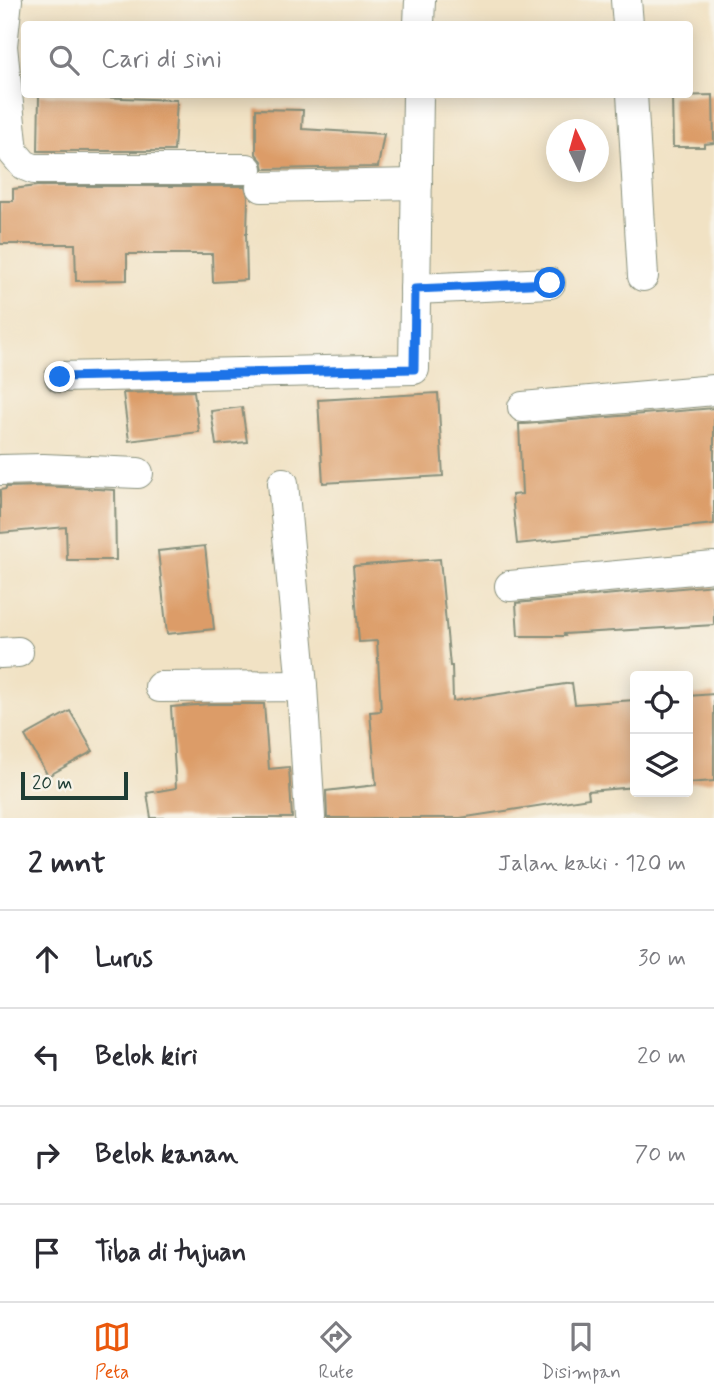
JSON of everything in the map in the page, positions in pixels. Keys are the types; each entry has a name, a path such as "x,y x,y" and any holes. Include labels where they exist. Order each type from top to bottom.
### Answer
{"street":[{"path":"7,0 1,47 13,152 24,165 34,169 417,184"},
{"path":"419,21 420,0"},
{"path":"626,0 628,21"},
{"path":"60,377 414,369 418,98"},
{"path":"632,98 643,276"},
{"path":"415,289 550,283"},
{"path":"523,407 714,390"},
{"path":"0,470 138,473"},
{"path":"283,483 302,686 310,818"},
{"path":"510,586 714,567"},
{"path":"160,687 302,686"}],"building":[{"path":"693,95 713,95 714,143 704,144 704,147 673,147 672,98 693,98"},
{"path":"39,98 177,100 174,151 38,151"},
{"path":"256,109 303,110 302,129 384,134 378,167 264,169 256,154"},
{"path":"37,186 245,186 248,197 247,280 213,282 212,254 127,254 127,280 76,281 75,244 0,244 0,201 13,201 13,189"},
{"path":"194,391 199,432 129,441 123,393"},
{"path":"438,393 443,476 323,483 318,400"},
{"path":"242,407 247,442 216,445 211,411"},
{"path":"714,408 714,524 517,544 512,495 522,494 519,424"},
{"path":"6,487 115,490 116,560 67,560 66,527 0,533 0,490"},
{"path":"205,546 214,629 167,634 158,551"},
{"path":"440,559 452,666 453,701 572,683 575,704 630,700 630,787 588,791 589,798 460,818 327,818 326,791 376,785 370,712 381,711 377,641 359,642 353,566"},
{"path":"714,585 714,625 564,634 565,636 518,636 516,603"},
{"path":"714,694 714,781 693,783 693,696"},
{"path":"264,704 269,769 289,767 292,818 151,818 147,793 176,788 171,707"},
{"path":"70,711 93,751 48,776 25,736"}],"route":[{"path":"60,377 414,369 415,289 550,283"}]}
